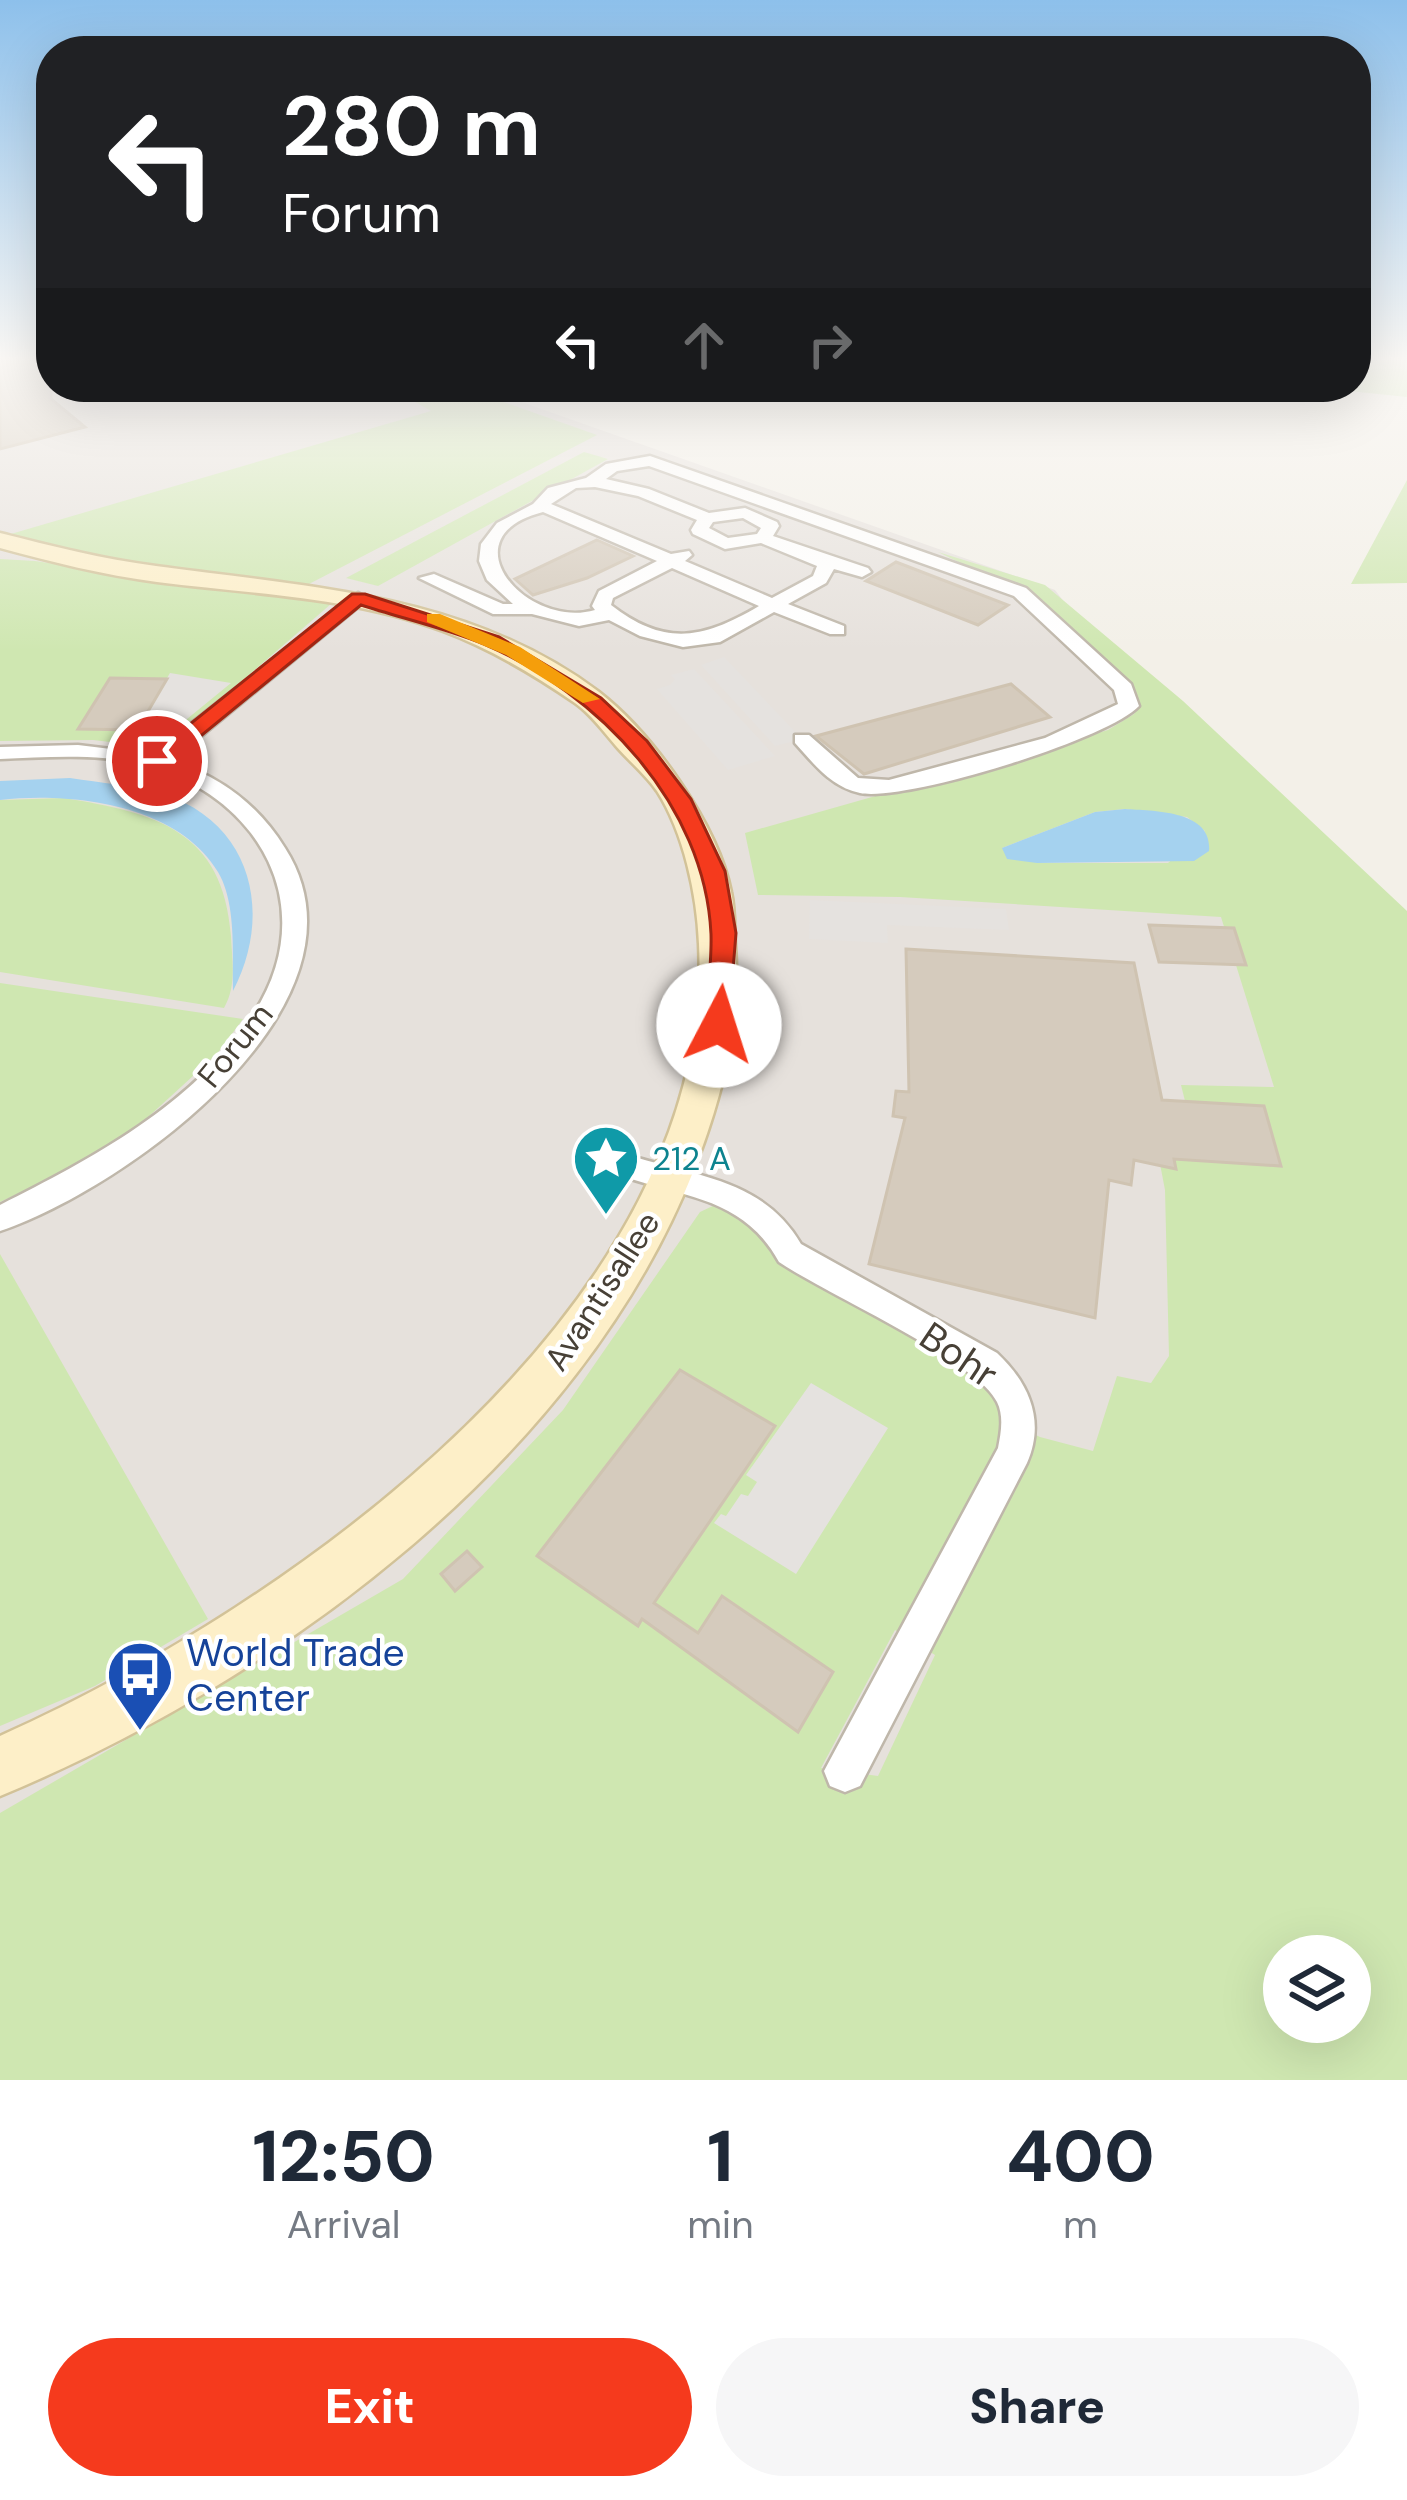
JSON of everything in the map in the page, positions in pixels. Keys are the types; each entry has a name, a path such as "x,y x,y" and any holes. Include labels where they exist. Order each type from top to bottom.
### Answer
{"street":[{"path":"590,482 618,465 650,461 766,520 770,533 763,538 739,544 712,541 605,595 601,606 608,613 677,644 715,638 838,567 763,538"},
{"path":"535,608 494,580 486,554 490,539 509,521 566,487 590,482 617,485 707,518"},
{"path":"712,541 699,530 707,518 737,503 1020,592 1124,688 1129,706 1114,720 1076,733 890,788 863,791 846,783 802,739"},
{"path":"539,507 837,630"},
{"name":"Avantisallee","path":"0,540 102,565 358,598 470,630 554,675 616,722 680,799 713,871 724,966 709,1074 654,1174 613,1281 551,1374 445,1481 304,1590 175,1674 0,1766"},
{"path":"428,578 500,610 535,608 581,620 608,613"},
{"path":"157,761 358,598"},
{"path":"715,638 738,649"},
{"name":"Forum","path":"0,753 96,753 157,761 230,797 255,818 283,855 294,890 296,930 285,972 266,1015 211,1081 156,1131 70,1184 0,1219"},
{"name":"Bohr","path":"654,1174 760,1211 790,1252 985,1363 1005,1381 1018,1404 1022,1424 1016,1450 845,1771"}],"shaded area":[{"path":"0,457 678,457 1055,590 1407,1054 1351,1935 1263,1935 1263,2023 0,2080"},
{"path":"724,657 802,739 775,746 701,665"},
{"path":"694,669 775,756 728,770 657,689 670,685 675,679 671,675"},
{"path":"170,673 231,683 154,746 120,737 126,730 137,729"},
{"path":"810,900 1006,909 1009,930 887,925 888,943 809,939"},
{"path":"811,1383 888,1428 796,1574 714,1523 721,1514 726,1516 741,1494 748,1496 757,1482 746,1475"}],"green space":[{"path":"274,457 554,457 309,584 145,566 52,550 4,536"},
{"path":"574,457 608,459 378,586 346,578"},
{"path":"1407,480 1407,583 1351,584"},
{"path":"938,552 1045,585 1183,701 1407,911 1407,2080 0,2080 0,1813 403,1579 563,1410 700,1212 717,1204 743,1211 784,1261 977,1371 1004,1398 1009,1422 1040,1437 1093,1451 1117,1376 1151,1383 1169,1356 1165,1190 1151,1117 1188,1113 1181,1085 1274,1087 1221,917 900,897 758,895 745,833 1108,730 1134,714 1140,702 1129,686 1034,599","holes":["1125,809 1187,817 1205,831 1168,863 1037,863 1002,848 1095,812","895,1630 935,1655 878,1776 821,1768"]},
{"path":"0,559 331,604 170,743 153,747 93,740 0,741"},
{"path":"64,798 155,820 199,850 225,900 231,936 232,982 224,1008 0,972 0,800"},
{"path":"0,983 243,1019 217,1054 111,1151 0,1202"},
{"path":"0,1254 208,1619 95,1686 0,1726"}],"water":[{"path":"70,778 163,794 218,826 247,874 252,902 252,932 233,991 228,899 218,872 200,849 177,831 121,808 59,798 0,800 0,781"},
{"path":"1125,809 1192,820 1202,827 1209,851 1194,861 1037,863 1007,859 1002,848 1095,812"}],"building":[{"path":"597,540 633,556 587,578 533,595 515,579"},
{"path":"896,562 1008,605 978,625 866,581"},
{"path":"110,678 167,679 137,730 78,729"},
{"path":"1011,684 1050,717 864,774 816,736"},
{"path":"1149,925 1234,928 1246,965 1159,962"},
{"path":"906,949 1134,963 1162,1100 1264,1106 1281,1166 1174,1159 1176,1169 1134,1160 1131,1185 1109,1180 1095,1318 869,1264 905,1118 893,1116 896,1091 909,1092"},
{"path":"680,1370 775,1426 654,1603 698,1633 722,1596 833,1672 798,1732 642,1619 638,1626 537,1556"},
{"path":"467,1551 482,1567 455,1591 441,1574"}],"slow traffic":[{"path":"433,618 513,651 590,699"}],"place":[{"name":"212 A","path":"606,1217"},
{"name":"World Trade Center","path":"140,1733"}],"route":[{"path":"157,761 358,598 470,630 541,667 594,702 640,746 680,799 713,871 723,933 719,1025"}]}
